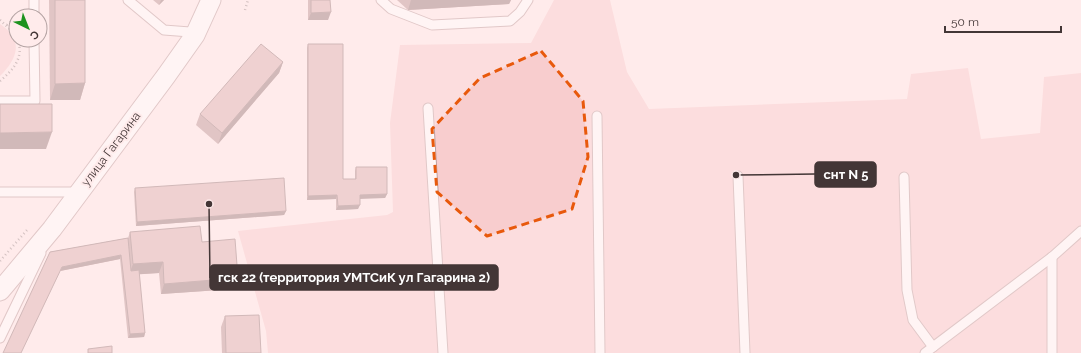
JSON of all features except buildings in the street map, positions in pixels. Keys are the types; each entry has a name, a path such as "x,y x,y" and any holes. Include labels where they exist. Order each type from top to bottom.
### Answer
{"street":[{"name":"улица Гагарина","path":"0,291 52,228 195,35 211,0"}],"lane":[{"path":"128,0 164,30 190,32 195,35"},
{"path":"381,0 391,9 432,24 510,21 520,12 528,0"},
{"path":"0,101 35,101 34,48"},
{"path":"428,108 443,353"},
{"path":"597,116 600,353"},
{"path":"738,176 745,353"},
{"path":"904,177 907,290 913,320 929,350 1052,257 1081,231"},
{"path":"0,192 79,192"},
{"path":"0,338 52,228"},
{"path":"1052,257 1052,353"}],"path":[{"path":"244,10 248,0"},
{"path":"0,20 7,25"},
{"path":"0,81 14,67 19,58 20,48"}],"highlighted area":[{"path":"541,51 583,101 588,157 572,209 487,236 437,192 432,129 480,78"}],"shaded area":[{"path":"554,0 610,0 627,72 649,109 907,99 911,74 968,68 981,139 1040,133 1044,77 1081,73 1081,353 268,353 266,331 238,231 387,215 393,212 390,123 400,45 531,43"},
{"path":"0,24 8,30 8,48 16,49 11,63 0,76"}],"place":[{"name":"снт N 5","path":"736,175"},
{"name":"гск 22 (территория УМТСиК ул Гагарина 2)","path":"209,204"}]}
